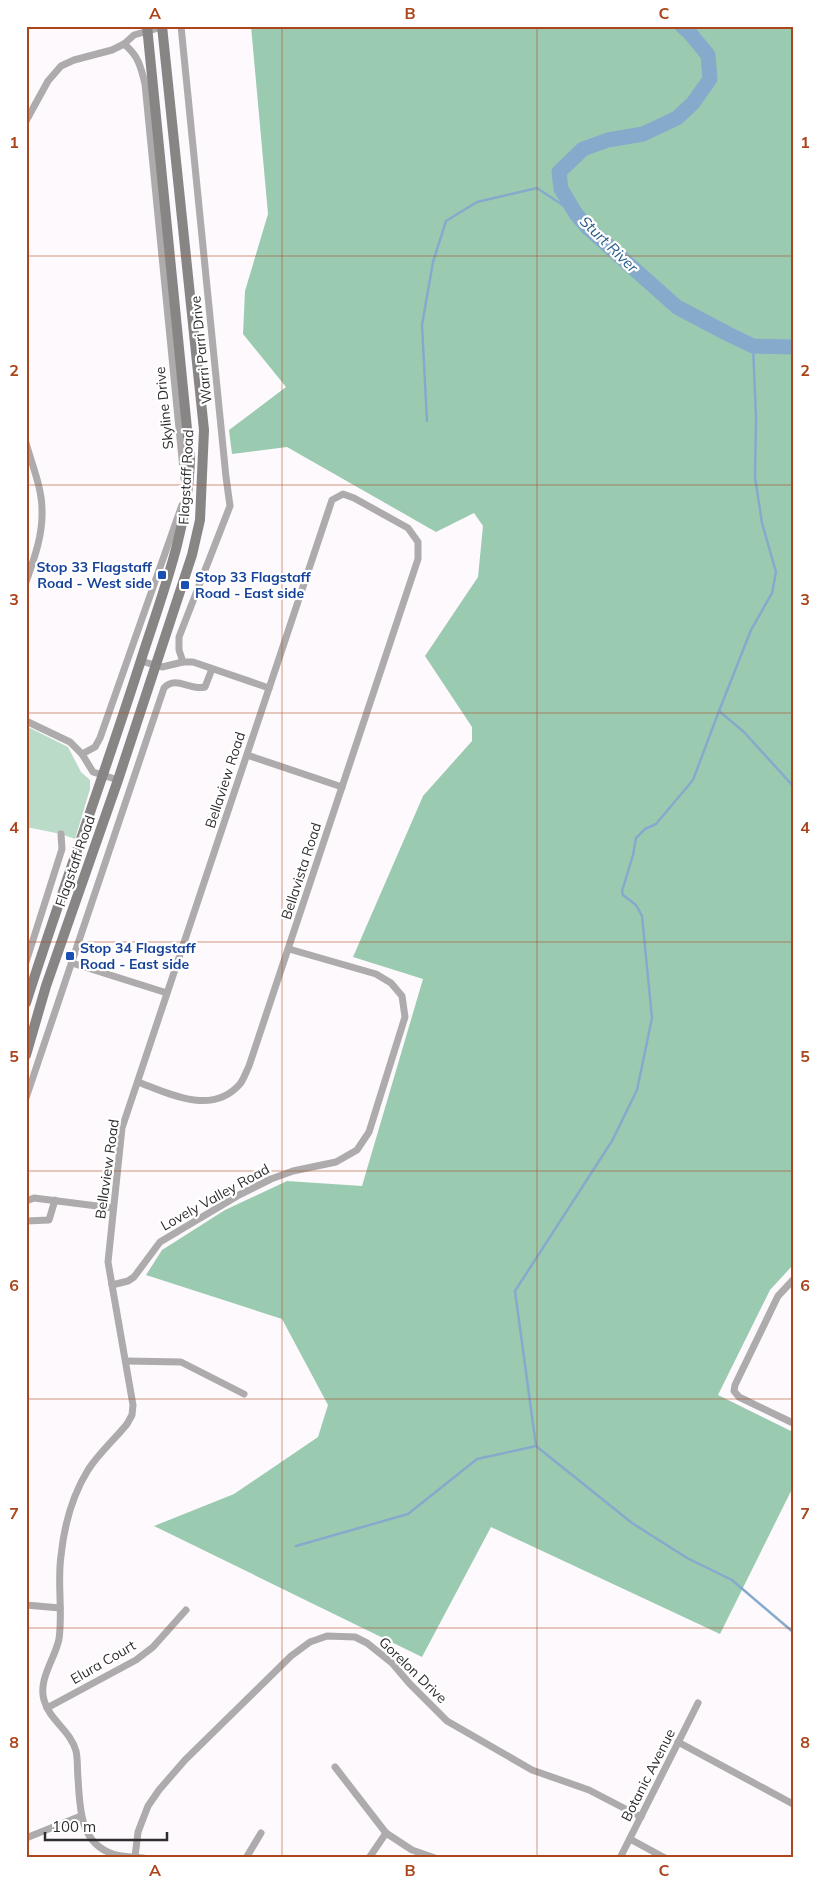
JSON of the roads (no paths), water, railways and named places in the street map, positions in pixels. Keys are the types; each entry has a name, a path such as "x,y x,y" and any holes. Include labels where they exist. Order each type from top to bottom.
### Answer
{"main road":[{"name":"Flagstaff Road","path":"26,1055 41,1002 118,780 192,556 200,520 204,430 162,27"},
{"name":"Flagstaff Road","path":"27,999 104,776 179,543 188,493 190,459 147,28"}],"street":[{"name":"Warri Parri Drive","path":"181,26 230,506 179,637 179,650 183,662"},
{"path":"26,121 48,81 61,66 74,60 112,50 147,28 162,27"},
{"name":"Skyline Drive","path":"82,754 95,747 100,738 184,498 184,472 179,439 145,84 140,61 131,49 124,44"},
{"path":"26,443 41,496 42,511 41,532 26,582"},
{"name":"Bellaview Road","path":"139,1857 114,1855 106,1851 87,1834 81,1816 76,1751 71,1740 47,1708 43,1699 44,1677 57,1647 60,1630 61,1556 69,1511 89,1468 128,1424 134,1405 108,1262 122,1128 332,500 343,494 354,498 408,528 418,542 418,559"},
{"name":"Bellavista Road","path":"138,1082 183,1099 205,1101 225,1096 240,1083 249,1066 289,949 418,559"},
{"path":"141,661 162,667 183,662 193,662 269,688"},
{"path":"26,1098 164,688 168,684 175,682 199,689 205,687 212,669"},
{"path":"26,721 70,742 82,754 93,772 118,780"},
{"path":"247,755 342,786"},
{"path":"26,962 62,849 61,834"},
{"name":"Lovely Valley Road","path":"112,1285 128,1281 134,1277 160,1242 168,1237 239,1195 271,1180 294,1171 336,1162 357,1150 369,1132 404,1017 402,996 391,983 376,974 289,949"},
{"path":"72,963 167,993"},
{"path":"27,999 41,1002"},
{"path":"26,1201 34,1198 113,1208"},
{"path":"26,1221 49,1220 55,1200"},
{"path":"793,1280 778,1296 735,1384 734,1391 739,1397 793,1423"},
{"path":"126,1361 181,1362 244,1394"},
{"path":"26,1605 60,1608"},
{"name":"Elura Court","path":"47,1708 136,1660 153,1647 186,1610"},
{"name":"Gorelon Drive","path":"139,1857 138,1832 148,1806 158,1790 185,1760 292,1656 310,1642 327,1636 355,1637 367,1643 392,1663 409,1684 447,1721 532,1770 589,1790 641,1816"},
{"name":"Botanic Avenue","path":"620,1858 698,1703"},
{"path":"678,1742 793,1804"},
{"path":"335,1767 386,1833 412,1850 435,1858"},
{"path":"26,1838 81,1816"},
{"path":"246,1858 262,1833"},
{"path":"369,1858 386,1833"},
{"path":"630,1839 666,1858"}],"waterway":[{"name":"Sturt River","path":"682,26 708,55 710,79 693,103 677,118 643,134 608,140 583,149 559,172 561,189 576,214 588,228 677,307 753,346 793,347"},
{"path":"427,421 422,325 433,262 446,221 477,202 537,188 576,214"},
{"path":"753,346 756,418 755,477 762,523 776,572 772,593 751,630 719,711 744,732 793,786"},
{"path":"719,711 693,780 656,824 645,829 636,838 622,891 623,895 636,905 642,916 652,1018 637,1090 612,1141 515,1291 536,1446 632,1523 687,1558 732,1580 793,1632"},
{"path":"296,1546 408,1514 477,1459 536,1446"}],"place":[{"name":"Stop 33 Flagstaff Road - West side","path":"162,575"},
{"name":"Stop 33 Flagstaff Road - East side","path":"185,585"},
{"name":"Stop 34 Flagstaff Road - East side","path":"70,956"}]}
